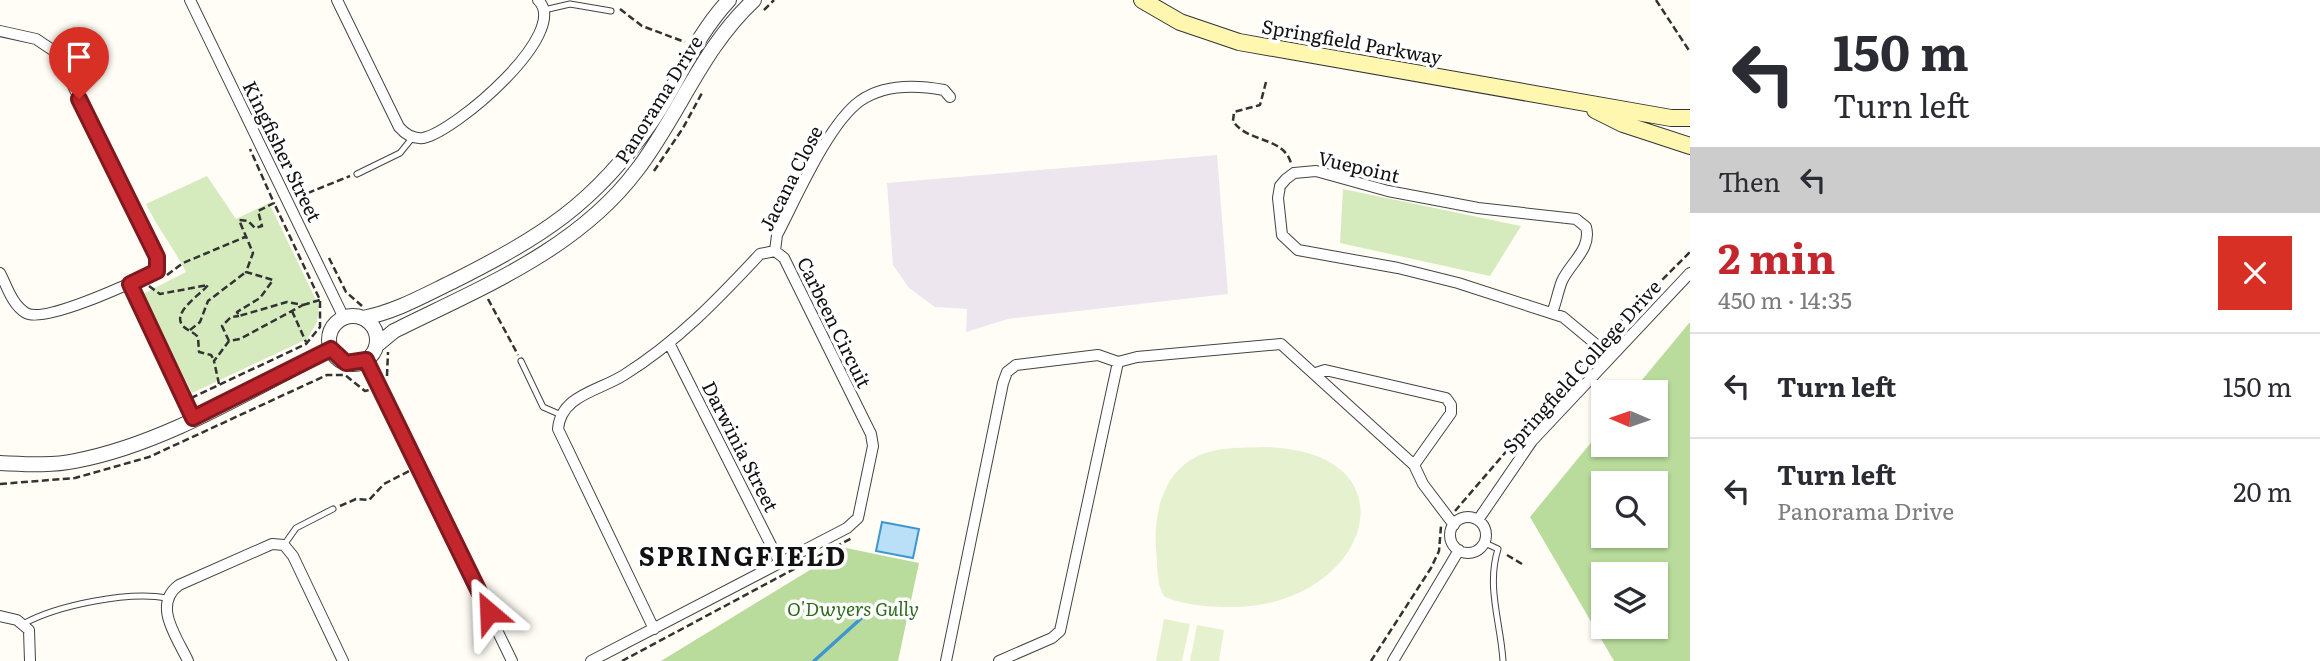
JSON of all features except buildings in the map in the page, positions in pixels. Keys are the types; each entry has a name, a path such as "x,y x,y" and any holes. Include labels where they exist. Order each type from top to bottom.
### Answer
{"main road":[{"path":"1128,0 1156,11"},
{"name":"Springfield Parkway","path":"1142,0 1156,11 1239,42 1671,118 1690,118"},
{"name":"Springfield Parkway","path":"1563,99 1623,124 1690,146"}],"street":[{"name":"Kingfisher Street","path":"190,0 344,318"},
{"path":"337,0 399,127 414,138 432,134 468,114 511,74 537,36 541,5"},
{"name":"Panorama Drive","path":"366,313 393,311 517,249 560,222 615,171 654,118 689,40 729,0"},
{"name":"Panorama Drive","path":"377,345 394,331 482,287 559,243 621,190 659,140 713,46 754,0"},
{"path":"0,31 36,39 57,53 157,257 157,271 83,303 35,317 24,313 15,303 0,273"},
{"name":"Jacana Close","path":"775,251 777,235 836,126 860,101 878,92 915,85 944,90 950,97"},
{"name":"Vuepoint","path":"1552,313 1562,282 1580,257 1586,239 1587,230 1580,221 1569,216 1478,208 1388,191 1316,171 1294,173 1280,186 1278,198 1282,234 1298,250 1434,277 1552,313 1585,332 1611,356"},
{"name":"Carbeen Circuit","path":"559,414 566,405 621,377 670,345 760,254 775,251 784,258 871,434 873,446 858,518 847,528"},
{"name":"Springfield College Drive","path":"1478,520 1532,441 1690,273"},
{"path":"366,313 375,329 377,345 366,360 346,363 331,349 333,328 344,318 366,313"},
{"path":"946,661 1007,372 1016,365 1098,355 1118,362 1137,357 1281,344 1415,465 1423,484 1454,525"},
{"name":"Darwinia Street","path":"670,345 780,563"},
{"path":"0,463 75,461 114,450 193,418 331,349"},
{"path":"366,360 512,661"},
{"path":"999,661 1052,638 1060,631 1118,362"},
{"path":"1316,373 1325,370 1446,398 1451,405 1451,413 1415,465"},
{"path":"559,414 558,429 654,629"},
{"path":"1468,517 1478,520 1486,533 1485,543 1476,551 1459,550 1451,539 1454,525 1468,517"},
{"path":"591,661 847,528"},
{"path":"188,661 167,615 169,592 179,584 272,544 284,545 293,556 343,661"},
{"path":"1393,661 1459,550"},
{"path":"0,616 23,624 29,631 30,661"}],"lane":[{"path":"541,5 570,4 611,11"},
{"path":"357,174 400,153 414,138"},
{"path":"130,284 193,418"},
{"path":"521,361 543,407 559,414"},
{"path":"284,545 296,528 333,509"},
{"path":"1485,543 1498,550 1494,562 1493,595 1503,661"},
{"path":"23,624 48,611 142,596 167,598"}],"path":[{"path":"1656,0 1690,51"},
{"path":"617,4 622,12 642,26 689,40"},
{"path":"1266,82 1260,105 1234,112 1233,121 1240,131 1282,148 1289,157 1294,173"},
{"path":"185,401 306,344 320,327 320,300 248,150 261,144"},
{"path":"304,209 298,197 357,174"},
{"path":"190,330 201,322 208,301 246,272 253,253 239,220 248,221 255,229 262,226 258,211 274,203"},
{"path":"219,384 211,355 199,352 198,337 181,323 182,312 207,285 160,294 148,284 177,270 183,263 245,237"},
{"path":"328,256 346,292 366,313"},
{"path":"239,316 237,312 260,298 273,280 268,276 246,272"},
{"path":"482,287 521,361"},
{"path":"214,361 229,341 240,339 303,305 320,300"},
{"path":"229,341 222,326 231,317 287,302 303,305"},
{"path":"292,311 306,344"},
{"path":"333,509 356,499 369,500 383,484 418,466"},
{"path":"622,661 853,539 847,528"},
{"path":"1498,550 1522,564"}],"shaded area":[{"path":"1217,155 1228,294 1008,319 966,332 967,309 935,307 909,288 893,265 887,183"}],"green space":[{"path":"207,176 236,219 269,203 319,306 317,322 307,339 192,393 143,294 186,272 146,204"},
{"path":"1343,189 1521,226 1490,276 1340,243"},
{"path":"1690,322 1690,661 1614,661 1601,639 1668,639 1668,562 1591,562 1591,622 1530,517 1591,443 1591,457 1668,457 1668,380 1642,380"},
{"path":"1265,447 1314,455 1345,474 1359,500 1358,529 1343,558 1316,584 1277,601 1220,607 1188,604 1165,597 1159,581 1157,517 1161,501 1175,474 1186,463 1200,455 1223,449"},
{"name":"O'Dwyers Gully","path":"846,548 919,563 898,661 661,661"},
{"path":"1164,619 1190,624 1182,661 1156,661"},
{"path":"1197,625 1224,630 1219,661 1190,661"}],"water":[{"path":"882,522 919,529 913,558 876,551"}],"waterway":[{"path":"814,661 877,604"}],"district":[{"name":"SPRINGFIELD","path":"743,554"}],"route":[{"path":"79,99 157,257 157,271 130,284 193,418 331,349 346,363 366,360 489,612"}]}
